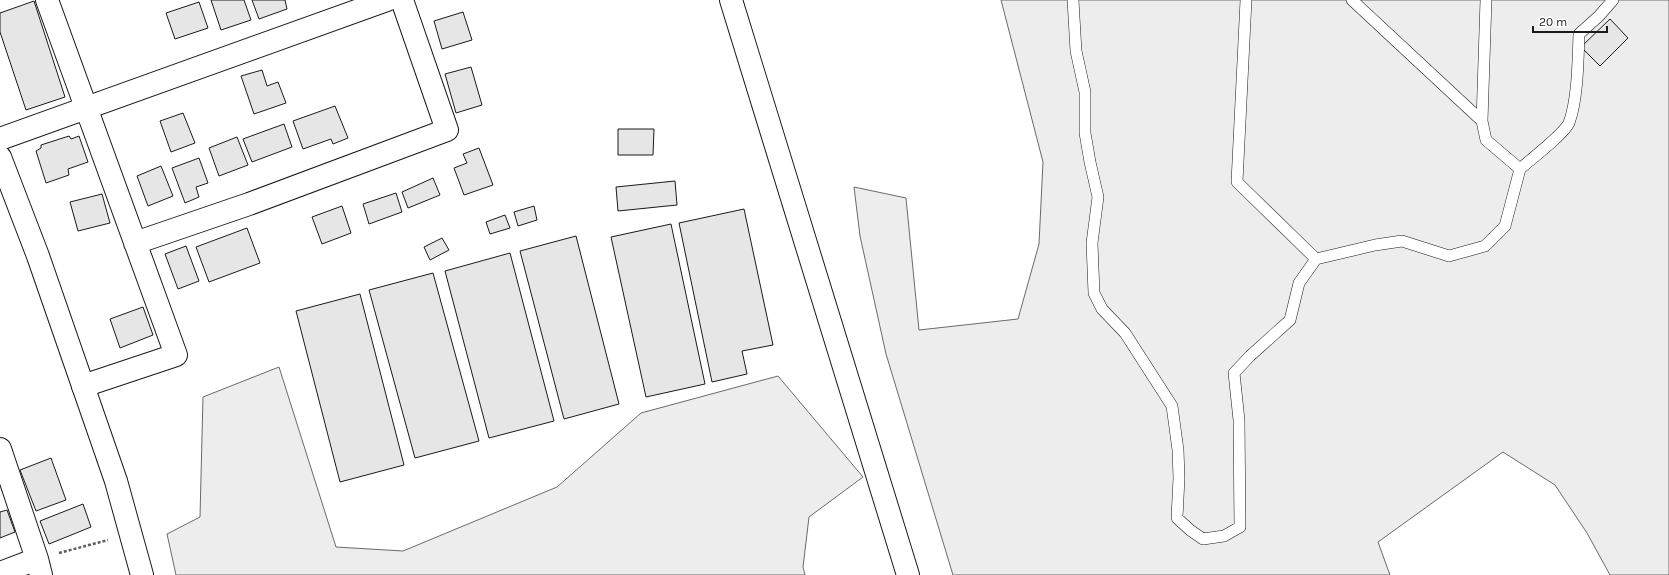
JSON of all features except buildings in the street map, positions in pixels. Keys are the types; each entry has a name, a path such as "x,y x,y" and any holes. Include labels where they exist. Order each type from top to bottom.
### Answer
{"street":[{"path":"47,0 176,355 83,386"},
{"path":"0,139 386,0"},
{"path":"135,243 249,204 447,130 402,0"},
{"path":"731,0 908,575"},
{"path":"0,157 38,256 116,481 142,575"},
{"path":"0,449 39,567 0,572"}],"lane":[{"path":"1073,0 1076,51 1085,92 1085,133 1098,197 1092,243 1094,293 1102,309 1124,333 1172,406 1180,478 1177,518 1203,539 1224,536 1240,527 1239,420 1234,373 1250,356 1290,320 1298,283 1316,259 1375,245 1402,241 1450,256 1485,246 1505,226 1520,169 1552,142 1568,124 1575,92 1579,34 1599,16 1613,0"},
{"path":"1246,0 1237,182 1316,259"},
{"path":"1352,0 1482,121"},
{"path":"1486,0 1482,121 1486,140 1520,169"}],"path":[{"path":"39,567 112,539"}],"shaded area":[{"path":"1001,0 1669,0 1669,575 1610,575 1587,533 1555,485 1503,452 1378,542 1390,575 953,575 886,354 860,236 854,187 906,198 919,330 1018,319 1039,244 1043,162"},
{"path":"279,367 336,547 403,551 557,487 641,413 778,376 863,477 809,517 803,567 805,575 176,575 167,534 200,517 203,397"}]}
